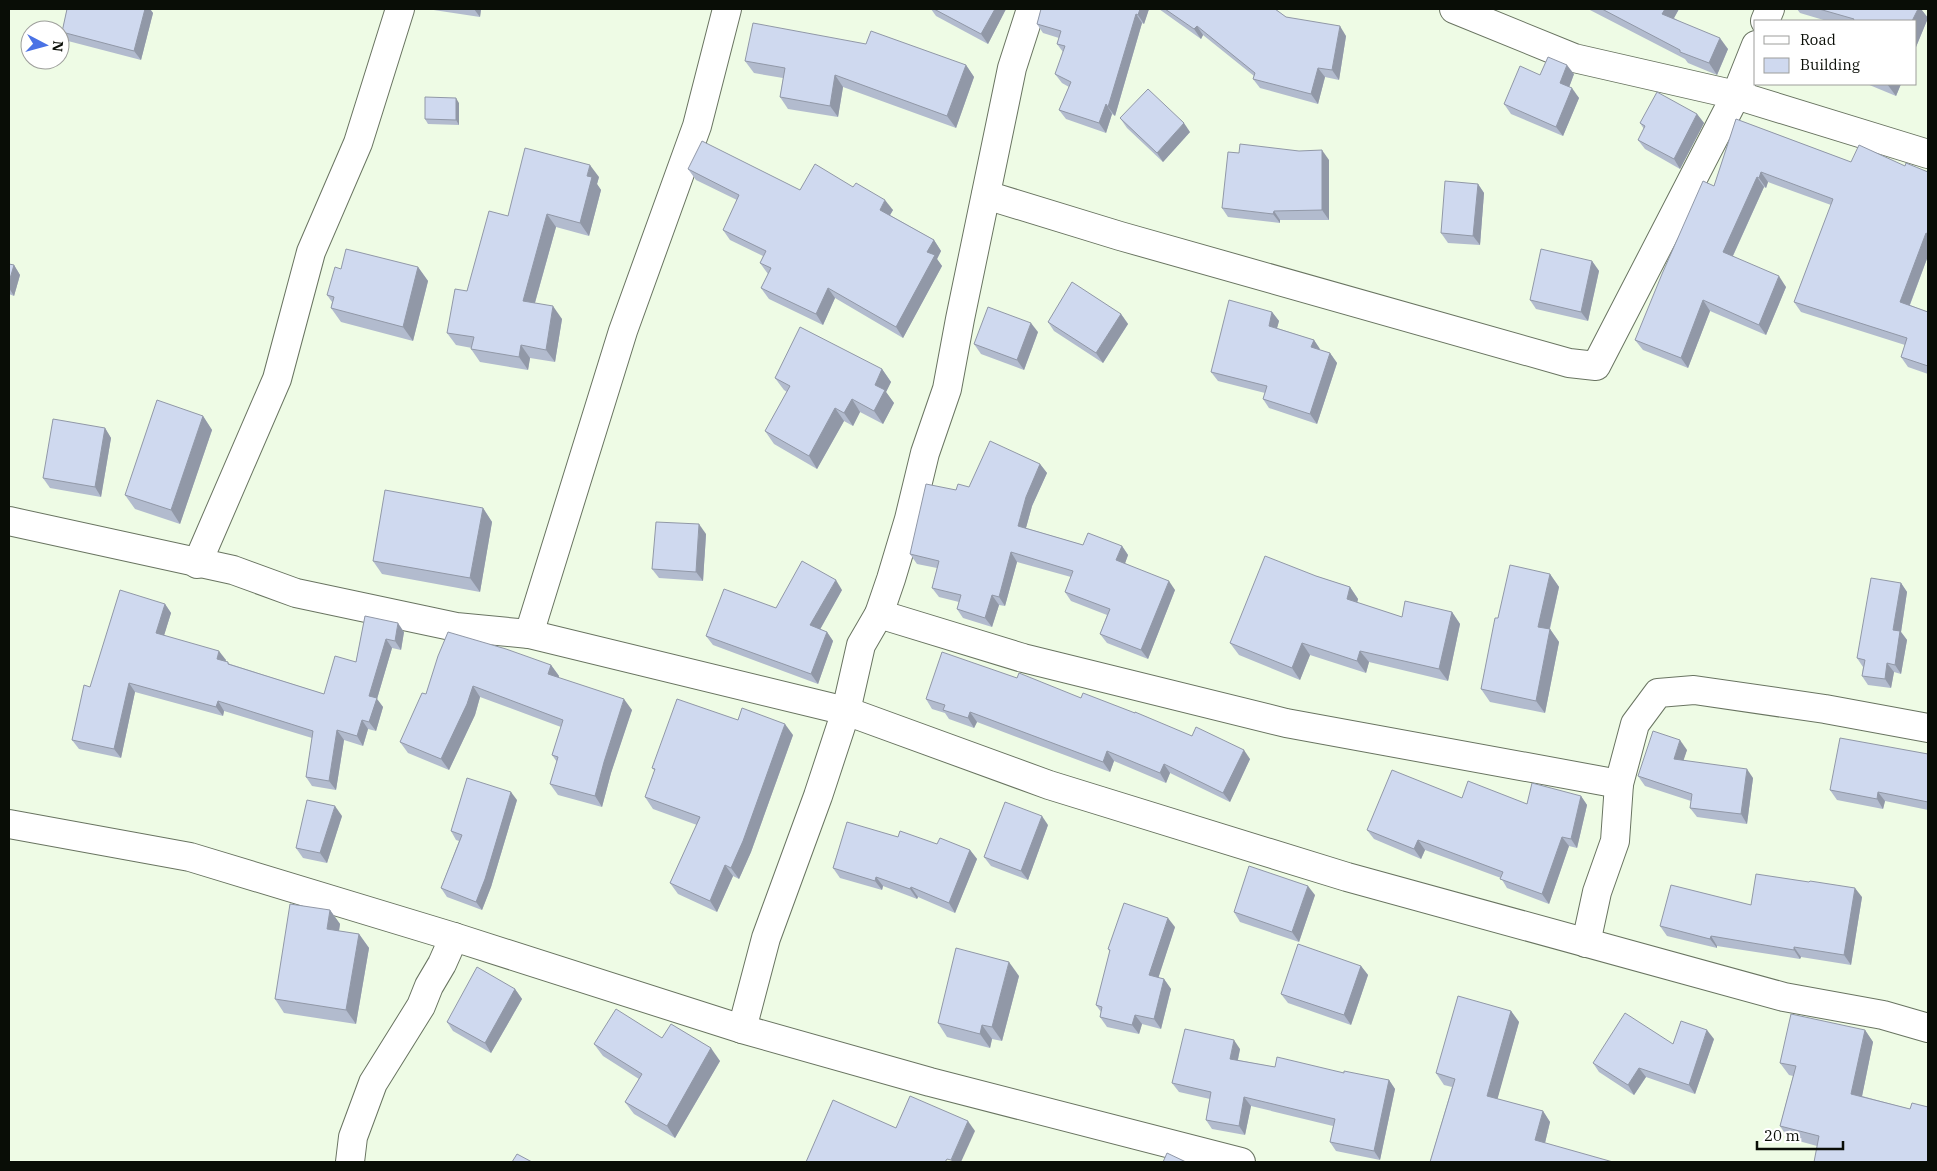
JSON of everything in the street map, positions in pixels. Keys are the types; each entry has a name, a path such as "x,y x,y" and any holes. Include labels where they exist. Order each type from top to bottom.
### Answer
{"street":[{"path":"197,564 277,379 311,252 358,143 400,9"},
{"path":"529,634 623,331 696,126 727,9"},
{"path":"742,1028 766,938 818,796 846,711 862,644 879,614 909,519 925,453 947,389 1012,68 1031,9"},
{"path":"1454,9 1574,58 1736,95 1928,154"},
{"path":"986,195 1120,236 1570,363 1596,366 1736,95 1754,50"},
{"path":"9,521 197,564 233,570 296,593 456,627 529,634 846,711 1058,788 1347,877 1784,996 1883,1015 1928,1028"},
{"path":"879,614 1023,658 1286,723 1619,784"},
{"path":"1586,943 1597,892 1615,841 1619,784 1635,724 1658,693 1694,690 1825,709 1928,728"},
{"path":"9,824 190,857 454,937 742,1028 930,1082 1241,1162"},
{"path":"350,1162 353,1137 373,1083 421,1006 454,937"}],"building":[{"path":"67,9 145,9 134,51 70,34 70,20 65,20"},
{"path":"934,9 995,9 981,34"},
{"path":"1041,9 1140,9 1138,15 1136,14 1108,107 1106,104 1099,123 1059,110 1071,82 1055,74 1065,46 1057,44 1061,31 1037,24"},
{"path":"1165,9 1275,9 1286,17 1340,26 1332,70 1318,68 1311,94 1253,79 1255,73 1197,26 1194,29"},
{"path":"1602,9 1665,9 1662,14 1720,38 1709,63 1680,52 1680,50"},
{"path":"1819,9 1918,9 1912,20 1854,19"},
{"path":"753,23 866,44 871,31 966,65 947,116 835,75 830,106 780,97 785,68 745,61"},
{"path":"1548,57 1567,65 1560,83 1572,88 1556,127 1504,104 1520,66 1540,75"},
{"path":"1148,89 1184,123 1157,153 1120,118"},
{"path":"1657,92 1697,114 1674,159 1638,140 1645,126 1640,123"},
{"path":"425,97 456,98 456,120 425,119"},
{"path":"1736,119 1851,162 1859,145 1905,166 1906,163 1928,172 1928,234 1926,233 1900,302 1928,312 1928,366 1901,357 1907,338 1794,302 1833,199 1761,172 1723,252 1779,276 1759,325 1703,300 1681,358 1635,340 1703,181 1714,186"},
{"path":"702,141 800,190 815,164 853,187 856,183 885,200 880,210 934,240 927,252 935,255 896,327 828,288 816,314 761,288 771,268 760,263 766,251 723,230 739,195 688,169"},
{"path":"1240,144 1299,151 1322,150 1322,210 1274,211 1273,214 1222,208 1228,152 1239,153"},
{"path":"525,148 590,165 587,176 592,177 580,223 547,214 523,301 553,306 546,350 521,345 519,357 471,349 474,337 447,333 455,289 467,291 489,211 508,216"},
{"path":"1445,181 1478,184 1473,236 1441,233"},
{"path":"346,249 418,267 403,327 331,308 334,297 327,295 335,267 341,269"},
{"path":"1541,249 1592,261 1581,312 1530,300"},
{"path":"9,264 14,265 9,282"},
{"path":"1072,282 1121,314 1096,353 1048,322"},
{"path":"1229,300 1272,312 1269,326 1314,340 1311,347 1330,353 1310,414 1263,399 1267,386 1211,372"},
{"path":"988,307 1031,323 1017,360 974,344"},
{"path":"800,327 882,369 875,385 885,390 874,411 852,399 844,413 835,408 809,456 765,431 790,386 775,378"},
{"path":"157,400 203,416 171,510 125,495"},
{"path":"53,419 105,428 95,487 43,478"},
{"path":"990,441 1040,464 1026,497 1018,526 1083,545 1088,533 1122,546 1116,560 1169,581 1141,650 1100,634 1110,609 1065,592 1073,571 1011,552 999,597 992,595 985,618 957,609 961,595 932,588 939,561 910,554 926,484 956,490 958,484 969,487"},
{"path":"385,490 483,508 470,578 373,561"},
{"path":"656,522 699,524 696,572 652,569"},
{"path":"1265,556 1350,587 1347,599 1402,617 1405,601 1452,612 1439,669 1360,651 1357,661 1302,643 1292,668 1230,643"},
{"path":"802,561 836,580 810,625 827,632 811,674 706,636 724,589 776,608"},
{"path":"1510,565 1550,574 1538,627 1550,629 1536,701 1481,689 1495,618 1498,618"},
{"path":"1871,578 1901,583 1893,630 1900,631 1895,665 1887,663 1885,679 1862,676 1865,660 1857,658"},
{"path":"120,590 165,604 156,633 219,651 217,659 228,662 228,664 324,694 335,656 356,662 365,616 398,623 395,641 386,639 369,696 377,698 369,722 362,720 357,736 337,730 329,781 306,777 313,731 218,701 216,707 129,683 114,749 72,740 84,685 90,687"},
{"path":"448,632 506,649 551,665 548,674 624,699 595,796 550,784 558,757 552,755 563,720 473,686 467,704 441,759 400,742 422,693 426,694"},
{"path":"942,652 1017,678 1019,673 1081,698 1083,693 1192,736 1196,727 1244,750 1223,793 1164,764 1160,773 1107,751 1103,762 970,712 968,718 943,710 945,705 926,699"},
{"path":"677,699 738,720 742,708 785,724 743,841 731,868 725,865 710,901 670,883 700,817 645,797 655,769 652,768"},
{"path":"1653,731 1680,740 1674,759 1747,769 1741,814 1690,808 1692,794 1638,776"},
{"path":"1840,738 1928,754 1928,802 1878,792 1877,799 1830,790"},
{"path":"1392,770 1462,798 1468,781 1527,804 1532,783 1581,796 1571,839 1562,837 1542,894 1500,879 1503,872 1418,840 1414,849 1367,830"},
{"path":"467,778 511,792 485,879 476,902 441,888 462,835 451,831"},
{"path":"307,800 335,806 320,853 296,848"},
{"path":"1005,802 1042,816 1021,871 984,857"},
{"path":"847,822 898,837 900,831 937,844 940,838 970,850 949,903 911,887 910,889 876,877 875,881 833,868"},
{"path":"1249,866 1308,886 1292,932 1234,912"},
{"path":"1756,874 1855,888 1844,955 1794,947 1794,950 1711,936 1710,939 1660,926 1671,885 1751,905"},
{"path":"1124,903 1168,918 1149,975 1164,979 1154,1019 1135,1015 1132,1025 1100,1017 1102,1007 1096,1005 1110,950 1108,949"},
{"path":"290,904 330,910 327,929 359,934 346,1010 275,999"},
{"path":"1298,944 1361,966 1344,1015 1281,994"},
{"path":"956,948 1009,962 992,1027 982,1025 980,1034 938,1023"},
{"path":"477,967 515,989 485,1043 447,1022"},
{"path":"1458,996 1511,1011 1487,1096 1543,1111 1535,1140 1613,1162 1430,1162 1455,1079 1436,1073"},
{"path":"616,1009 662,1038 671,1024 711,1048 667,1126 625,1102 642,1074 594,1044"},
{"path":"1625,1013 1673,1044 1681,1021 1707,1030 1689,1085 1639,1068 1628,1085 1593,1063"},
{"path":"1791,1014 1865,1030 1851,1094 1910,1109 1912,1103 1928,1107 1928,1162 1814,1162 1819,1136 1780,1126 1796,1066 1780,1063"},
{"path":"1185,1029 1234,1040 1230,1059 1275,1067 1277,1057 1344,1073 1344,1071 1389,1080 1374,1151 1330,1142 1335,1119 1244,1097 1239,1126 1206,1120 1211,1092 1172,1083"},
{"path":"910,1096 968,1121 951,1160 947,1159 945,1162 806,1162 833,1100 896,1128"},
{"path":"1167,1153 1186,1162 1163,1162"},
{"path":"517,1154 532,1162 512,1162"}]}
